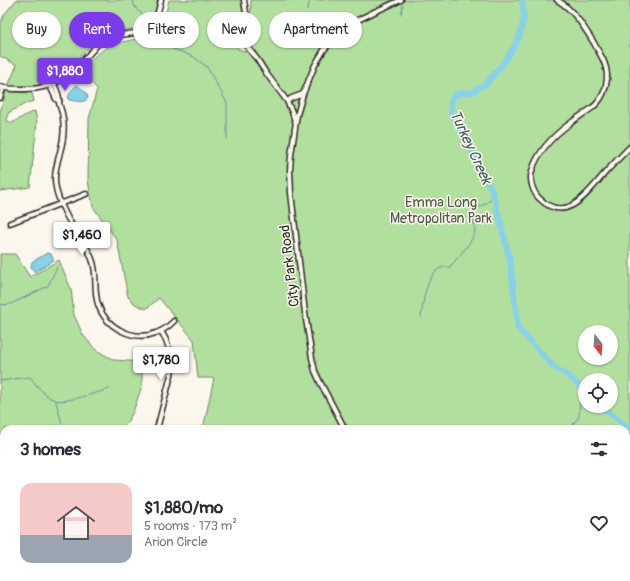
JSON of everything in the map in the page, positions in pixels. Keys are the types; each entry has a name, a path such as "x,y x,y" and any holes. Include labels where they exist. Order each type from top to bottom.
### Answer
{"street":[{"path":"0,98 2,87 34,89 52,85 72,73 98,44 103,41 118,35 143,31 150,27 155,20 161,0"},
{"path":"244,0 247,18 244,43 287,102 296,123"},
{"name":"City Park Road","path":"343,425 318,379 313,363 296,236 290,181 290,166 296,123 303,94 315,65 324,50 334,38 347,27 360,19 401,0"},
{"path":"557,0 569,9 592,41 604,62 607,72 607,81 602,96 593,108 560,132 546,146 540,155 531,174 536,196 552,207 562,208 572,206 583,198 630,147"},
{"path":"52,85 62,113 64,132 56,173 56,188 70,222 86,246 92,259 95,271 97,301 101,311 116,328 132,334 148,335 157,333 174,321"},
{"path":"287,102 292,98 303,94"},
{"path":"10,223 86,194"},
{"path":"158,425 172,366 170,352 161,331"}],"green space":[{"path":"16,0 158,0 155,12 133,12 133,29 125,30 125,12 69,12 69,48 88,48 69,70 59,78 52,82 38,86 8,86 17,65 0,56 0,25 4,15"},
{"name":"Emma Long Metropolitan Park","path":"169,0 241,0 243,12 207,12 207,48 238,48 247,52 257,63 273,88 275,83 253,48 261,48 261,12 251,12 251,0 630,0 630,425 204,425 214,378 198,378 194,340 159,298 146,309 135,304 128,297 117,240 93,207 88,181 89,119 97,89 80,70 106,48 125,48 125,41 133,39 133,48 199,48 199,12 166,12"},
{"path":"6,92 32,93 34,101 8,113 7,121 12,123 35,111 37,122 30,187 0,191 0,112"},
{"name":"Emma Long Metropolitan Park","path":"0,254 15,254 30,277 59,260 71,289 74,315 83,335 96,350 114,360 142,362 142,386 133,412 125,425 0,425"}],"water":[{"path":"77,85 87,94 88,98 82,102 68,99 71,91"},
{"path":"47,253 51,254 54,260 35,272 31,267 32,262"}],"waterway":[{"path":"133,0 135,7 140,12"},
{"path":"307,10 310,0"},
{"name":"Turkey Creek","path":"522,0 524,18 519,38 505,61 486,84 472,92 460,93 454,96 451,102 451,112 493,193 510,260 518,328 555,368 569,376 578,385"},
{"path":"401,14 403,5"},
{"path":"171,48 194,57 207,67 227,103 227,139"},
{"path":"421,317 429,281 437,270 443,267 450,267 472,239 475,230 473,211 494,198"},
{"path":"0,305 11,304 48,286 57,267"},
{"path":"0,381 30,377 44,393 59,401 73,399 109,389"},
{"path":"56,402 63,425"},
{"path":"572,425 579,417 579,413"},
{"name":"Turkey Creek","path":"609,413 625,425"}]}
